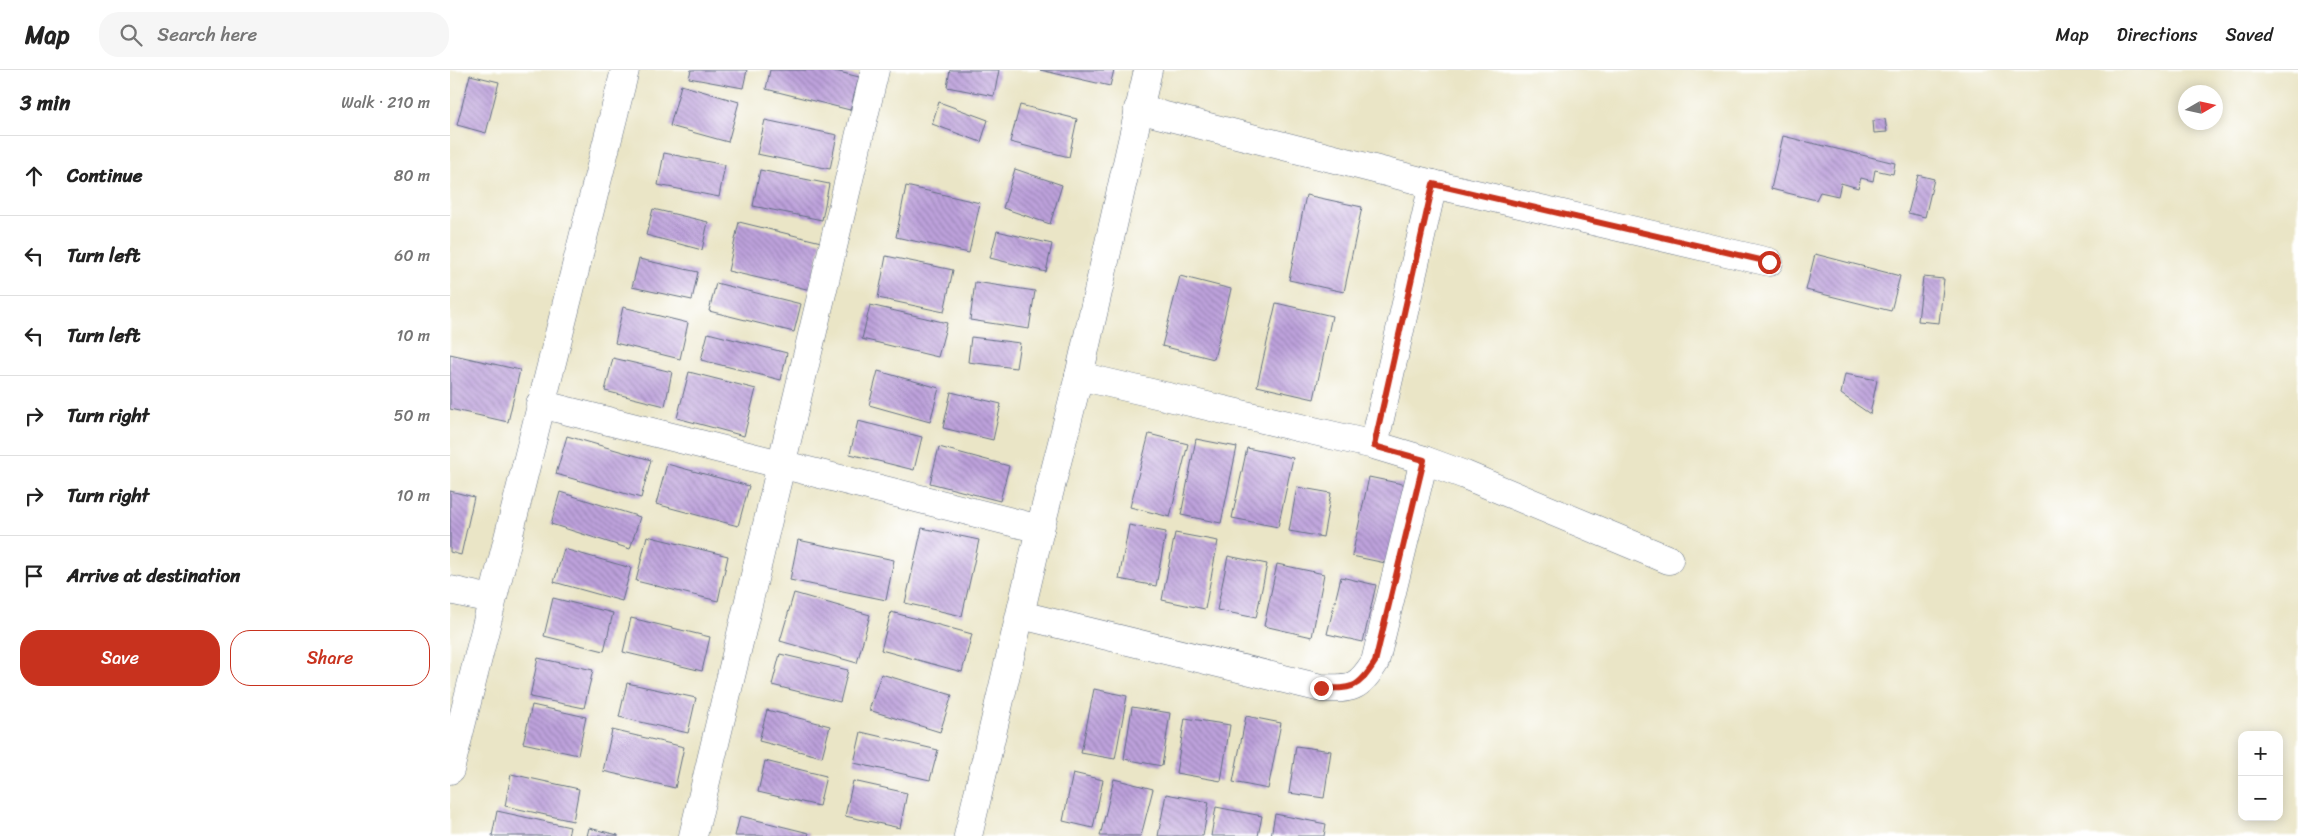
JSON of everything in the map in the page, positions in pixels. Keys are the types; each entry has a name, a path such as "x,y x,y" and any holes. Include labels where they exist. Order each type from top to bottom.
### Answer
{"street":[{"path":"450,770 625,70"},
{"path":"693,836 876,70"},
{"path":"968,836 1040,529 1079,376 1148,70"},
{"path":"1138,109 1433,184 1769,262"},
{"path":"1374,446 1433,184"},
{"path":"1079,376 1374,446 1424,460 1669,560"},
{"path":"540,404 1040,529"},
{"path":"1021,616 1321,688 1345,689 1363,680 1375,662 1424,460"},
{"path":"450,590 492,599"}],"building":[{"path":"691,70 747,70 743,88 689,78"},
{"path":"770,70 831,70 859,77 850,110 766,89"},
{"path":"950,70 999,70 994,96 947,87"},
{"path":"1040,70 1114,70 1110,86"},
{"path":"470,75 499,82 486,133 457,125"},
{"path":"681,85 739,102 728,142 670,126"},
{"path":"939,102 988,120 981,142 932,124"},
{"path":"1020,105 1077,119 1069,157 1010,142"},
{"path":"1885,119 1887,132 1874,133 1873,121"},
{"path":"765,120 837,135 830,169 757,154"},
{"path":"1783,136 1895,163 1893,174 1875,170 1873,181 1861,178 1858,188 1841,183 1838,196 1820,192 1816,200 1771,189"},
{"path":"664,153 725,165 719,197 658,185"},
{"path":"1015,169 1062,185 1050,224 1003,208"},
{"path":"760,170 829,184 822,220 753,206"},
{"path":"1918,175 1934,179 1925,217 1908,213"},
{"path":"906,186 980,203 969,253 896,237"},
{"path":"1306,195 1362,207 1344,292 1289,280"},
{"path":"653,209 708,222 702,250 646,235"},
{"path":"739,222 821,242 811,290 728,271"},
{"path":"997,231 1052,244 1046,272 990,258"},
{"path":"1815,254 1900,276 1891,311 1806,290"},
{"path":"886,256 953,270 944,312 878,298"},
{"path":"639,259 698,272 692,300 632,287"},
{"path":"1180,276 1231,289 1214,359 1162,346"},
{"path":"1923,277 1944,279 1939,323 1918,321"},
{"path":"975,282 1035,291 1029,329 970,320"},
{"path":"716,283 801,304 794,332 709,311"},
{"path":"1276,303 1332,316 1314,399 1257,386"},
{"path":"870,305 947,323 938,357 862,339"},
{"path":"623,307 688,323 680,359 615,343"},
{"path":"708,333 787,353 781,380 701,360"},
{"path":"971,337 1020,343 1016,368 968,362"},
{"path":"450,354 520,370 508,422 450,409"},
{"path":"613,358 672,372 665,406 605,391"},
{"path":"878,371 939,388 930,422 869,405"},
{"path":"689,372 756,389 744,436 677,418"},
{"path":"1845,374 1877,380 1870,414 1841,394"},
{"path":"951,392 1001,404 993,440 943,428"},
{"path":"858,421 922,437 914,470 850,454"},
{"path":"1149,434 1188,444 1170,517 1130,507"},
{"path":"567,436 651,460 641,498 556,474"},
{"path":"1196,439 1237,447 1221,523 1181,515"},
{"path":"939,447 1009,466 1000,501 930,483"},
{"path":"1247,448 1293,458 1278,527 1232,518"},
{"path":"667,464 749,486 738,526 656,504"},
{"path":"1369,477 1407,485 1390,564 1352,556"},
{"path":"1297,487 1331,493 1323,537 1289,531"},
{"path":"450,491 474,497 461,555 450,552"},
{"path":"560,492 640,517 630,549 551,524"},
{"path":"1129,525 1166,532 1156,586 1119,579"},
{"path":"922,528 979,540 962,616 905,603"},
{"path":"1175,533 1218,541 1205,609 1162,600"},
{"path":"647,536 728,556 718,601 636,581"},
{"path":"798,540 894,560 886,600 790,580"},
{"path":"564,549 631,568 622,601 554,582"},
{"path":"1228,556 1267,564 1256,618 1217,610"},
{"path":"1277,564 1324,574 1312,637 1264,626"},
{"path":"1341,577 1376,585 1363,642 1327,634"},
{"path":"794,593 870,615 857,663 780,641"},
{"path":"553,598 613,613 604,651 544,636"},
{"path":"891,612 972,634 962,672 881,650"},
{"path":"631,618 710,637 702,671 623,652"},
{"path":"780,654 848,670 840,702 772,685"},
{"path":"538,658 593,670 584,708 530,697"},
{"path":"881,674 952,695 940,732 869,710"},
{"path":"627,683 696,698 688,733 619,717"},
{"path":"1094,689 1127,696 1115,759 1081,753"},
{"path":"532,705 586,717 578,755 523,743"},
{"path":"1132,707 1170,713 1162,766 1124,759"},
{"path":"767,710 830,726 822,757 759,741"},
{"path":"1246,716 1281,723 1268,789 1233,782"},
{"path":"1185,718 1230,725 1221,781 1176,773"},
{"path":"612,730 684,747 675,788 603,771"},
{"path":"861,732 938,750 930,780 854,763"},
{"path":"1296,746 1331,751 1324,798 1289,793"},
{"path":"765,761 826,776 819,806 758,792"},
{"path":"1073,773 1103,780 1093,828 1063,821"},
{"path":"511,774 579,789 573,821 505,806"},
{"path":"1114,779 1153,789 1141,836 1100,836"},
{"path":"853,781 907,793 900,828 845,816"},
{"path":"1166,794 1209,802 1203,836 1158,836"},
{"path":"1216,807 1262,816 1258,836 1211,836"},
{"path":"497,811 570,827 568,836 492,836"},
{"path":"1275,814 1326,824 1324,836 1271,836"},
{"path":"740,816 809,833 808,836 735,836"},
{"path":"589,828 618,835 618,836 587,836"}],"route":[{"path":"1321,688 1345,689 1363,680 1375,662 1424,460 1374,446 1433,184 1769,262"}]}
